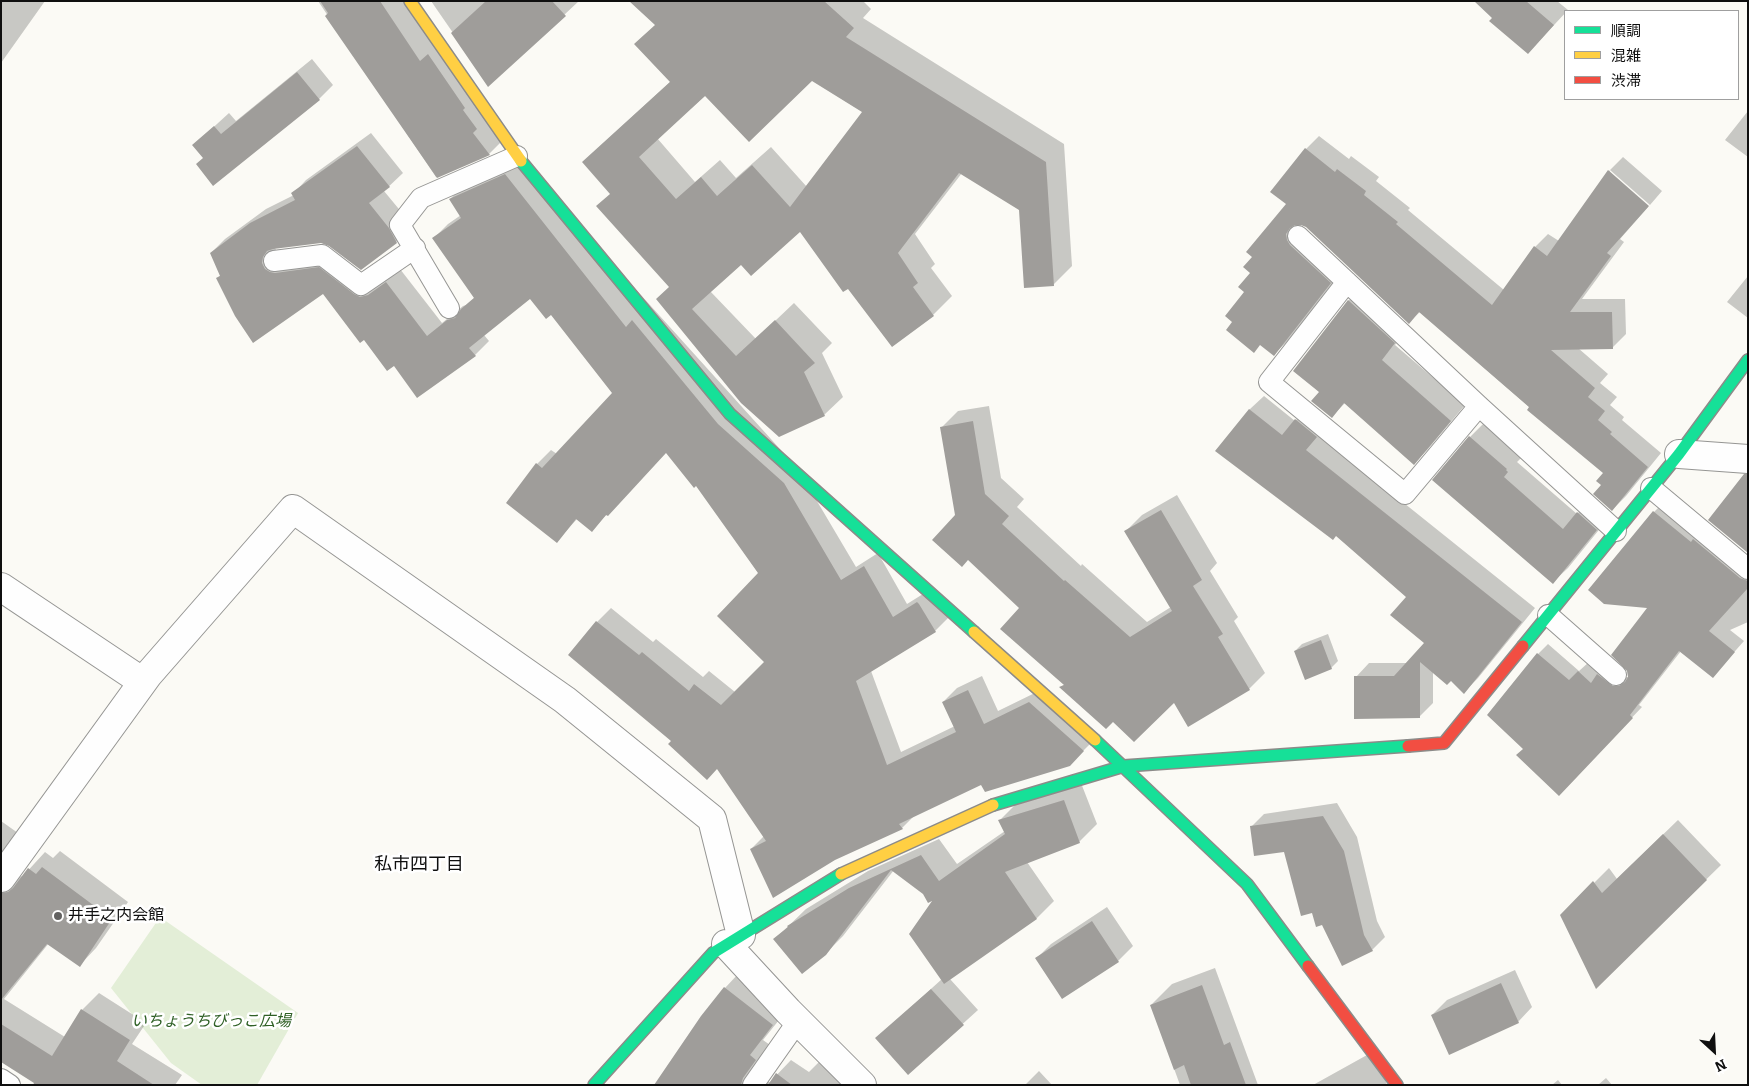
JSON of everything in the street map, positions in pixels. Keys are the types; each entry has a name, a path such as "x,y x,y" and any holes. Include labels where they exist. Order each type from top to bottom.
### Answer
{"street":[{"path":"410,1 517,156 730,414 1124,766 1247,884 1397,1085"},
{"path":"594,1085 712,952 842,874 995,804 1124,766 1444,743 1679,454 1748,360"},
{"path":"1679,454 1748,459"},
{"path":"1,878 144,682 293,509 565,700 712,819 733,940 798,1021 862,1085"},
{"path":"1,587 144,682"}],"lane":[{"path":"449,308 400,224 421,198 517,156"},
{"path":"1298,236 1479,406 1616,530"},
{"path":"274,261 322,255 361,285 415,248"},
{"path":"1347,282 1270,382 1405,494 1479,406"},
{"path":"1651,488 1748,569"},
{"path":"1548,615 1616,675"},
{"path":"753,1085 798,1021"},
{"path":"1,1079 10,1085"}],"green space":[{"name":"いちょうちびっこ広場","path":"160,917 298,1013 257,1085 202,1085 171,1063 111,988"}],"building":[{"path":"320,1 380,1 420,61 428,54 465,108 463,110 477,129 473,133 490,155 437,178 325,16 328,13"},
{"path":"486,1 552,1 566,16 488,87 451,33"},
{"path":"629,1 824,1 854,28 846,37 1046,162 1054,286 1024,288 1019,210 959,173 898,253 918,283 913,287 934,316 892,347 848,289 843,292 800,232 751,276 741,265 692,309 736,356 775,320 815,363 804,372 825,416 779,437 741,403 656,299 669,287 596,206 610,194 582,162 670,82 634,44 655,25","holes":["812,81 862,112 790,207 752,165 717,196 701,177 676,199 639,157 705,96 749,142"]},
{"path":"1474,1 1526,1 1554,25 1528,54 1489,21 1492,18"},
{"path":"297,72 320,100 213,186 196,164 203,158 192,145 214,126 221,134"},
{"path":"357,146 390,187 369,203 389,228 397,243 361,270 329,246 321,243 267,251 262,263 265,269 275,273 319,267 360,297 368,295 386,282 427,336 447,320 455,318 461,309 474,298 432,238 461,218 449,199 505,174 626,327 632,320 718,424 784,483 841,580 864,566 893,617 917,602 919,604 936,632 856,681 887,765 956,732 942,702 968,690 984,724 1029,702 1084,751 1070,766 985,792 981,785 899,824 903,829 835,860 773,898 750,849 766,841 717,769 707,780 668,744 671,741 568,655 596,621 639,655 642,652 689,691 694,684 721,705 764,662 717,616 758,573 696,486 694,488 666,453 592,532 576,519 557,543 506,503 536,463 542,468 612,393 551,315 546,319 530,299 469,348 476,356 417,398 394,366 387,371 364,340 360,343 323,294 253,343 235,316 216,278 220,276 210,253 250,223 295,200 291,193"},
{"path":"1305,148 1335,172 1337,169 1366,191 1364,195 1398,222 1396,224 1492,305 1534,246 1547,256 1608,170 1649,206 1607,253 1611,256 1570,312 1612,312 1613,349 1551,350 1595,388 1588,397 1605,411 1598,420 1612,432 1610,434 1648,467 1612,511 1593,494 1601,485 1596,481 1603,473 1527,410 1529,407 1419,312 1409,324 1306,227 1295,225 1290,228 1286,234 1287,240 1331,283 1274,356 1260,345 1254,353 1226,330 1232,322 1225,316 1244,292 1238,287 1250,273 1243,267 1252,257 1246,252 1286,204 1270,192"},
{"path":"1348,300 1395,343 1382,360 1451,421 1414,465 1344,403 1332,418 1311,401 1319,392 1293,371"},
{"path":"1249,409 1282,435 1295,419 1317,437 1306,450 1522,622 1464,694 1451,681 1447,685 1420,662 1420,718 1354,719 1354,676 1394,676 1424,643 1390,615 1406,597 1336,536 1333,540 1215,451"},
{"path":"973,421 985,494 1009,516 1002,524 1064,581 1130,637 1172,611 1124,531 1161,510 1202,580 1193,586 1223,634 1218,637 1250,690 1188,727 1174,703 1134,742 1113,722 1106,729 1059,687 1064,685 1000,629 1019,608 968,560 962,567 932,540 955,515 940,427"},
{"path":"1469,436 1507,469 1508,472 1504,477 1563,529 1577,512 1597,530 1553,584 1432,480"},
{"path":"1744,474 1748,474 1748,553 1708,520"},
{"path":"1653,511 1691,542 1693,539 1740,578 1748,581 1748,588 1709,631 1735,652 1713,678 1679,651 1630,715 1633,718 1559,796 1516,755 1523,749 1487,715 1537,653 1569,680 1578,671 1591,683 1597,674 1613,686 1619,686 1625,682 1628,677 1627,671 1611,655 1647,608 1604,604 1588,590"},
{"path":"1321,640 1332,669 1305,680 1294,651"},
{"path":"1064,800 1080,843 1005,872 1037,919 944,984 909,934 932,901 928,903 923,894 891,870 826,955 802,974 773,939 787,926 849,888 921,855 939,881 1005,834 998,820"},
{"path":"1323,816 1344,851 1364,935 1373,951 1342,966 1322,925 1316,927 1312,913 1301,916 1284,852 1254,856 1250,826"},
{"path":"1663,834 1707,880 1596,989 1560,915 1593,881 1602,893"},
{"name":"井手之内会館","path":"42,867 112,919 80,967 47,944 1,1000 1,893 8,892 13,888 28,868 36,874"},
{"path":"1092,921 1119,962 1062,999 1035,958"},
{"path":"1501,983 1519,1023 1449,1055 1431,1015"},
{"path":"1202,985 1224,1045 1230,1042 1246,1085 1191,1085 1184,1065 1174,1070 1150,1005"},
{"path":"724,987 773,1025 750,1055 756,1060 743,1078 741,1085 654,1085 701,1016"},
{"path":"931,989 964,1025 908,1075 875,1038"},
{"path":"81,1009 130,1040 117,1061 154,1085 33,1085 34,1083 1,1062 1,1024 52,1056"},
{"path":"776,1073 792,1085 768,1085"}],"traffic: fast":[{"path":"521,161 730,414 974,632"},
{"path":"1523,646 1679,454 1748,360"},
{"path":"1095,740 1247,884 1308,966"},
{"path":"993,805 1124,766 1408,746"},
{"path":"594,1085 713,953 841,874"}],"traffic: slow":[{"path":"410,1 521,161"},
{"path":"974,632 1095,740"},
{"path":"841,874 993,805"}],"traffic: jam":[{"path":"1408,746 1444,743 1523,646"},
{"path":"1308,966 1397,1085"}],"place":[{"name":"井手之内会館","path":"58,916"}],"district":[{"name":"私市四丁目","path":"419,865"}]}
